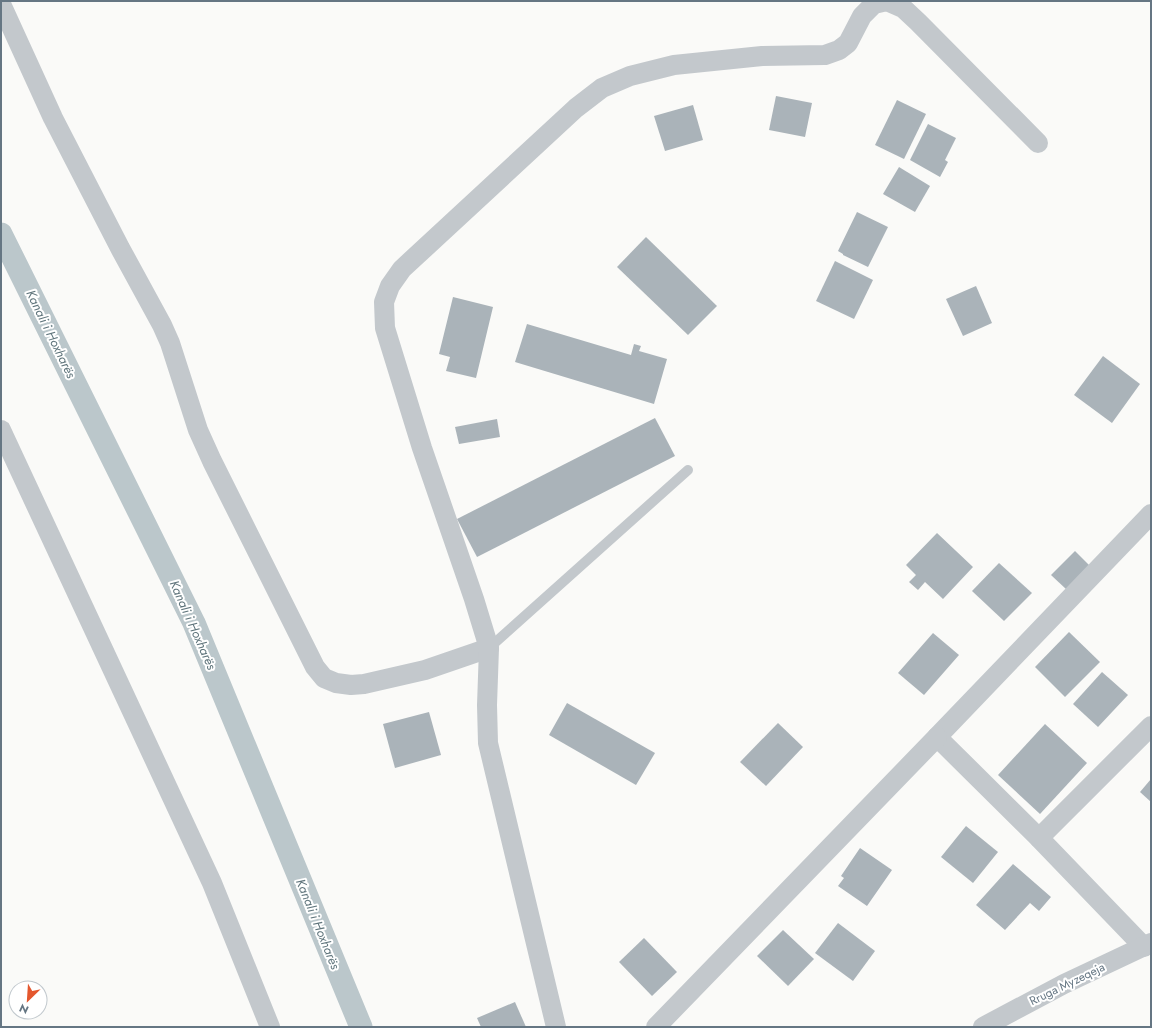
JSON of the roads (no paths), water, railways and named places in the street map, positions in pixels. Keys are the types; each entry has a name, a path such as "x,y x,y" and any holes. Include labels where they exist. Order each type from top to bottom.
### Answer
{"street":[{"path":"556,1027 488,743 487,705 489,648 474,599 419,440 385,328 384,302 390,286 402,269 570,114 602,88 630,76 674,65 762,56 825,55 839,50 848,43 862,16 874,4 887,1 903,8 918,22 1038,143"},
{"path":"1,4 53,118 120,248 162,325 170,343 201,436 315,667 324,678 336,683 351,685 364,684 425,670 489,648"},
{"path":"1,430 212,883 270,1027"},
{"path":"656,1027 1151,514"},
{"path":"1039,838 1151,726"},
{"path":"937,737 1147,945"},
{"name":"Rruga Myzeqeja","path":"983,1027 1064,984 1147,945"}],"lane":[{"path":"489,648 688,470"}],"waterway":[{"name":"Kanali i Hoxharës","path":"1,234 194,623 361,1027"}]}
